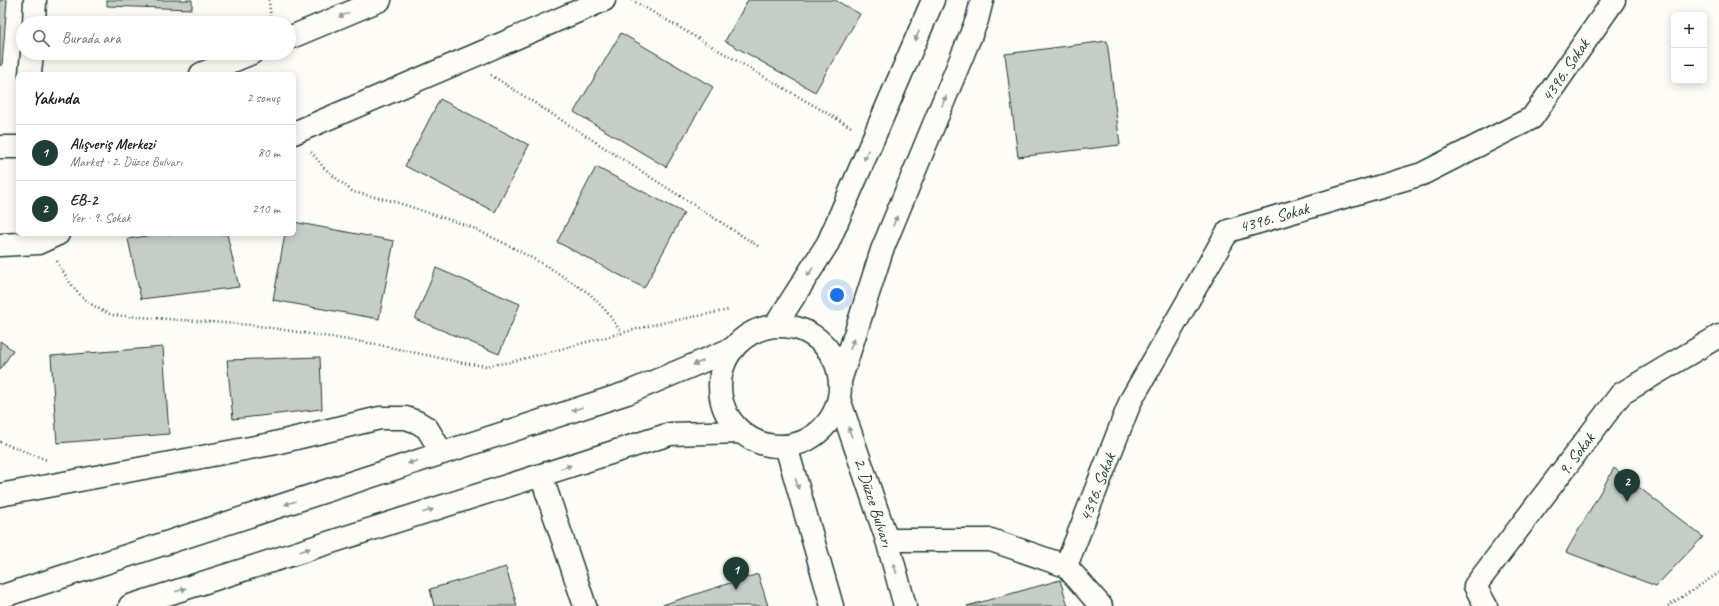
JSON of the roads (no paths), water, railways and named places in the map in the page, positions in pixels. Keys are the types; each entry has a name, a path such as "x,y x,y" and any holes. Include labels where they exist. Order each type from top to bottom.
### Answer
{"main road":[{"path":"34,16 35,0"},
{"path":"296,35 380,0"},
{"path":"296,132 604,0"},
{"path":"775,326 828,243 933,0"},
{"path":"840,390 836,362 826,346 812,334 794,328 775,326 760,330 746,337 734,348 724,364 720,382 721,395 729,418 742,432 755,441 770,446 786,446 804,442 820,432 832,417 882,250 977,20 982,0"},
{"name":"4396. Sokak","path":"1066,566 1131,400 1228,231 1422,174 1532,118 1614,0"},
{"path":"30,72 31,60"},
{"path":"206,72 235,60"},
{"path":"0,147 16,147"},
{"path":"0,245 45,238"},
{"name":"9. Sokak","path":"1486,606 1475,586 1621,394 1719,336"},
{"path":"0,597 627,393 734,348"},
{"name":"2. Düzce Bulvarı","path":"840,390 887,540 905,606"},
{"path":"0,495 271,444 387,417 406,418 427,428 442,453"},
{"path":"130,606 670,434 742,432"},
{"path":"786,446 832,606"},
{"path":"541,475 585,606"},
{"path":"887,540 991,540 1066,566 1101,606"}],"place":[{"name":"EB-2","path":"1627,502"},
{"name":"Alışveriş Merkezi","path":"736,590"}]}
